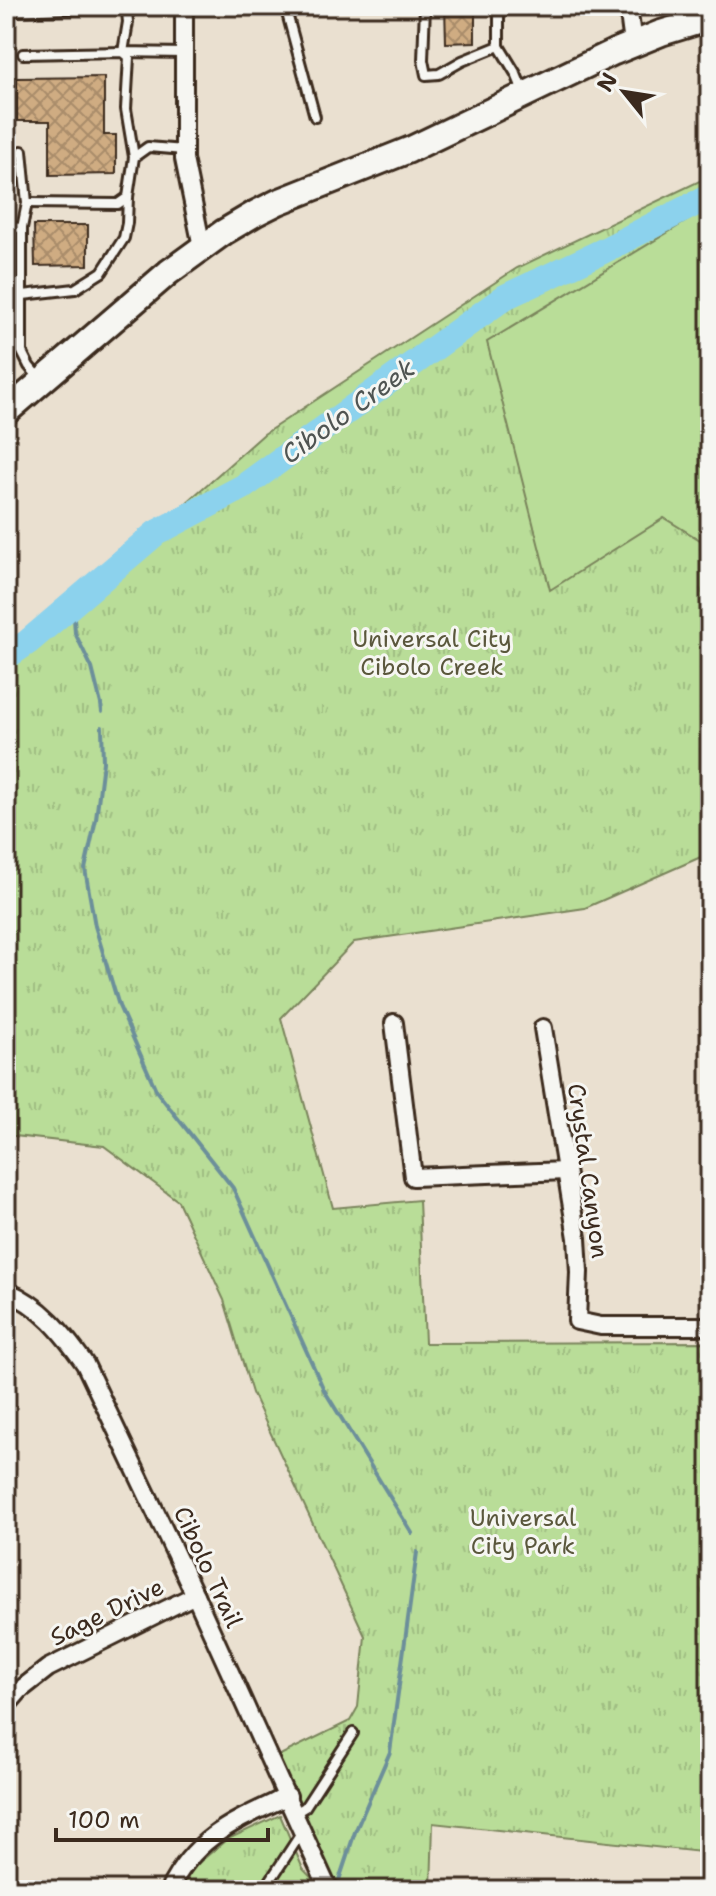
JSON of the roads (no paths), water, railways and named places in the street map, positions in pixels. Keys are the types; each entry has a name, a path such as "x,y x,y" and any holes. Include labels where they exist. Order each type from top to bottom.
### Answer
{"main road":[{"path":"6,412 169,272 224,232 278,202 409,150 633,44 710,18"}],"street":[{"path":"184,6 184,159 202,247"},
{"path":"628,6 633,44"},
{"path":"394,1023 413,1177 566,1171"},
{"name":"Crystal Canyon","path":"543,1028 577,1238 577,1321 601,1326 710,1326"},
{"name":"Cibolo Trail","path":"6,1291 24,1298 42,1313 66,1337 85,1364 195,1595 326,1884 332,1890"},
{"name":"Sage Drive","path":"6,1706 20,1690 48,1668 195,1595"},
{"path":"169,1890 180,1869 206,1841 224,1828 288,1796"}],"lane":[{"path":"282,6 285,6 315,117"},
{"path":"425,6 423,60 426,75 439,74 499,46"},
{"path":"499,6 499,46 516,74 524,95"},
{"path":"13,11 121,7 127,12 128,22 123,52"},
{"path":"23,295 75,289 102,272 124,238 134,157 126,109 129,57 123,52"},
{"path":"23,54 184,53"},
{"path":"134,157 148,147 184,150"},
{"path":"22,151 27,203 22,228 22,352 42,381"},
{"path":"27,203 118,204 128,197"},
{"path":"6,227 22,228"},
{"path":"295,1813 305,1807 353,1733"},
{"path":"269,1890 270,1881 303,1831"}],"waterway":[{"name":"Cibolo Creek","path":"6,657 28,642 156,533 243,487 505,297 710,196"},
{"path":"73,603 75,633 92,668 102,712"},
{"path":"102,727 103,762 96,819 85,869 95,926 119,1006 157,1092 233,1188 324,1390 412,1533"},
{"path":"339,1880 355,1832 390,1752 417,1552"}],"park label":[{"name":"Universal City Cibolo Creek","path":"432,653"},
{"name":"Universal City Park","path":"523,1532"}]}
